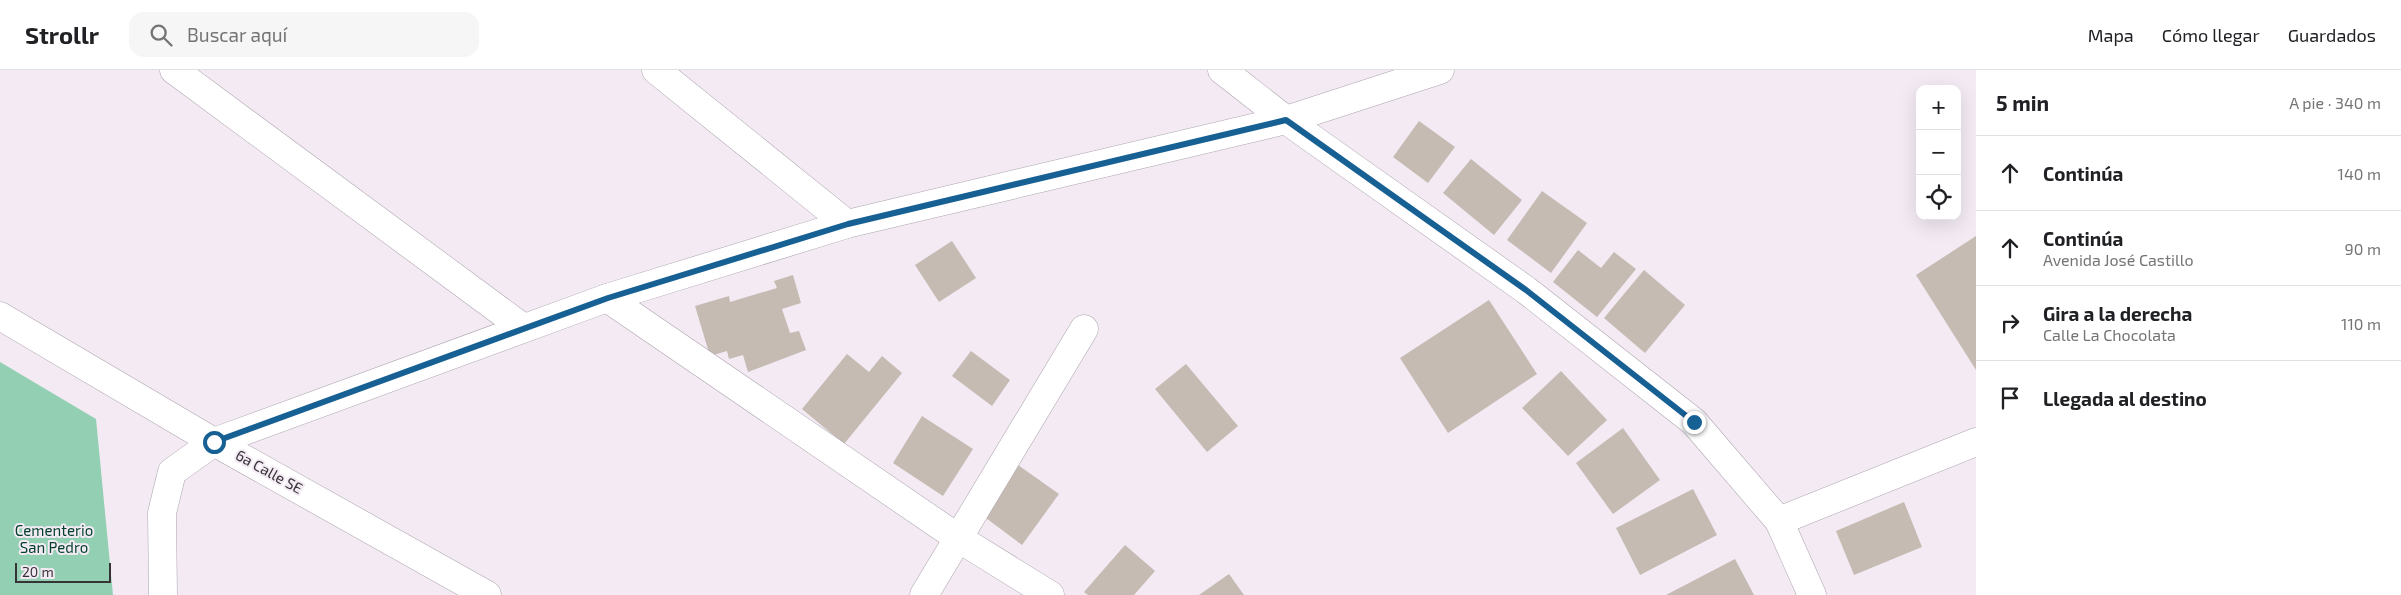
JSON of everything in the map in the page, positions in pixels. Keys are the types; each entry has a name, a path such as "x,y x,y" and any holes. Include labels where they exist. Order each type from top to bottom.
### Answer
{"street":[{"path":"174,70 522,327"},
{"path":"656,70 848,224"},
{"path":"1222,70 1286,120 1526,290 1694,422 1779,521 1812,595"},
{"path":"163,595 162,513 172,472 214,442 522,327 608,298 848,224 1286,120 1440,70"},
{"path":"608,298 958,538 1050,595"},
{"name":"6a Calle SE","path":"0,316 214,442 487,595"},
{"path":"924,595 1084,329"},
{"path":"1779,521 1976,442"}],"green space":[{"name":"Cementerio San Pedro","path":"0,362 96,419 113,595 0,595"}],"building":[{"path":"1419,121 1455,147 1428,183 1393,157"},
{"path":"1471,159 1522,200 1494,235 1443,193"},
{"path":"1542,191 1587,223 1551,273 1507,240"},
{"path":"1976,236 1976,370 1916,275"},
{"path":"952,241 976,278 939,302 915,265"},
{"path":"1578,250 1601,268 1614,252 1636,269 1597,317 1553,282"},
{"path":"1644,270 1685,305 1645,353 1604,318"},
{"path":"793,275 801,303 782,309 790,333 799,331 806,350 748,372 743,355 729,359 727,351 710,356 695,306 729,296 730,302 777,288 774,281"},
{"path":"1489,300 1537,374 1448,433 1400,358"},
{"path":"971,351 1010,380 992,406 952,376"},
{"path":"847,354 869,372 882,356 902,373 844,444 802,409"},
{"path":"1186,364 1238,426 1207,452 1155,389"},
{"path":"1561,371 1607,420 1568,456 1522,408"},
{"path":"922,416 973,449 943,496 893,463"},
{"path":"1623,428 1660,480 1613,514 1576,463"},
{"path":"1018,465 1059,494 1022,545 982,515"},
{"path":"1693,489 1717,535 1640,575 1616,528"},
{"path":"1904,502 1922,547 1854,575 1836,531"},
{"path":"1125,545 1155,571 1134,595 1088,595 1084,592"},
{"path":"1735,559 1754,595 1666,595"},
{"path":"1229,574 1244,595 1199,595"}],"route":[{"path":"214,442 522,327 608,298 848,224 1286,120 1526,290 1694,422"}]}
